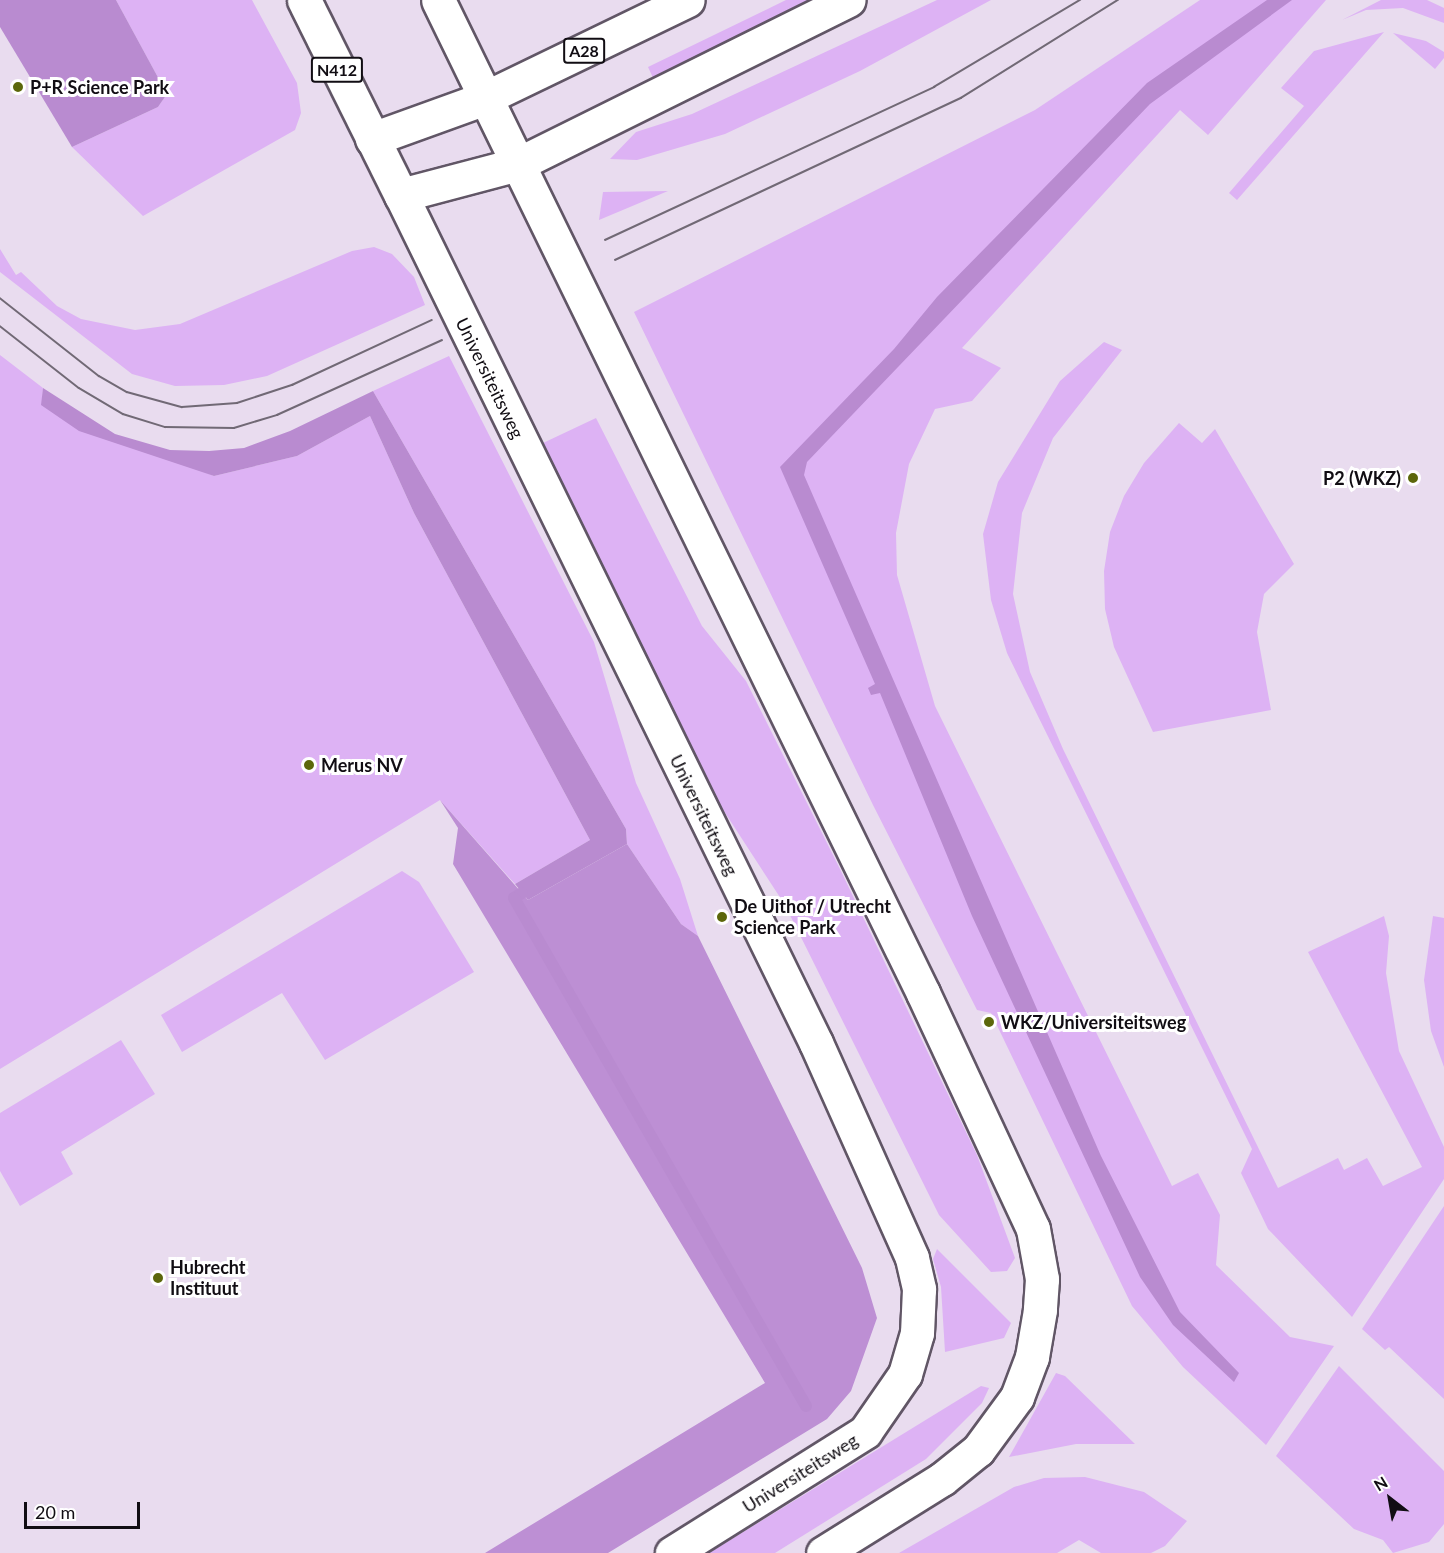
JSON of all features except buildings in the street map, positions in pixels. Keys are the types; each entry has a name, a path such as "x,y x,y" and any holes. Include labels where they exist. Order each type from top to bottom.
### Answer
{"main road":[{"name":"Universiteitsweg","path":"304,0 816,1042 912,1258 919,1289 917,1333 905,1374 865,1432 672,1553"},
{"path":"438,0 923,993 1033,1229 1042,1279 1040,1310 1032,1356 1017,1397 978,1450 942,1479 823,1553"},
{"name":"A28","path":"485,98 688,0"},
{"path":"400,195 518,164 848,0"},
{"path":"372,139 485,98"}],"shaded area":[{"path":"0,0 116,0 167,94 158,107 72,147 0,27"},
{"path":"116,0 252,0 297,83 301,113 295,130 143,216 72,147 158,107 167,94"},
{"path":"786,0 823,0 654,80 648,67"},
{"path":"937,0 991,0 860,71 725,134 637,160 610,159 636,132 692,114"},
{"path":"1200,0 1326,0 1208,135 1180,110 962,348 1001,368 972,401 935,409 909,464 896,533 897,575 935,706 1172,1186 1198,1173 1220,1215 1216,1265 1290,1337 1334,1346 1266,1445 1183,1367 1132,1306 991,1013 977,1010 873,805 634,312 1035,110"},
{"path":"1267,0 1292,0 1150,104 807,462 804,475 1101,1156 1180,1312 1239,1373 1234,1382 1173,1325 1140,1277 972,916 880,693 871,695 868,688 875,684 780,467 894,349 937,297 1147,83"},
{"path":"1381,0 1427,0 1444,8 1444,23 1403,8 1366,10 1342,20"},
{"path":"1384,32 1237,200 1229,193 1304,106 1281,88 1314,51"},
{"path":"1393,33 1426,41 1444,52 1444,58 1435,69"},
{"path":"668,191 599,220 603,192"},
{"path":"374,247 392,254 414,277 425,305 267,376 224,385 175,386 132,374 0,272 0,249 16,275 21,272 57,306 81,319 135,330 180,324 352,251"},
{"path":"1104,342 1122,350 1053,438 1022,513 1013,594 1030,672 1063,749 1278,1188 1338,1158 1344,1170 1367,1158 1383,1186 1422,1167 1308,952 1384,916 1389,936 1386,973 1399,1051 1444,1147 1444,1179 1352,1317 1268,1229 1241,1173 1252,1149 1007,653 991,600 983,534 998,482 1060,381"},
{"path":"0,355 43,388 42,405 214,476 297,456 370,416 414,513 590,840 515,884 440,800 0,1069"},
{"path":"449,356 594,642 636,783 680,879 698,936 681,924 627,844 626,829 373,391"},
{"path":"43,388 115,434 170,450 209,451 244,448 290,431 373,391 626,829 627,844 528,900 515,884 590,840 414,513 370,416 297,456 214,476 79,431 41,405"},
{"path":"596,418 702,626 746,681 840,869 977,1155 1015,1258 1007,1271 991,1272 939,1215 785,905 718,802 543,443"},
{"path":"1179,423 1202,443 1215,429 1294,564 1264,594 1257,632 1271,710 1153,732 1114,647 1105,609 1104,571 1110,532 1124,496 1144,463"},
{"path":"440,800 528,900 627,844 681,924 698,936 862,1268 877,1318 851,1391 827,1419 608,1553 485,1553 765,1383 453,864 458,828"},
{"path":"402,871 419,882 474,972 325,1060 282,993 182,1052 161,1015"},
{"path":"1433,916 1444,918 1444,1067 1431,1031 1424,980"},
{"path":"121,1040 155,1094 61,1152 73,1174 20,1206 0,1171 0,1113"},
{"path":"1444,1206 1444,1399 1389,1347 1385,1350 1362,1329"},
{"path":"937,1249 1011,1323 1004,1338 945,1352 941,1287 933,1259"},
{"path":"1339,1366 1444,1471 1444,1524 1429,1542 1393,1553 1383,1540 1354,1529 1276,1456"},
{"path":"1056,1373 1065,1376 1135,1444 1076,1444 1009,1457"},
{"path":"981,1386 989,1388 982,1403 926,1459 775,1553 709,1553"},
{"path":"1085,1477 1144,1492 1187,1521 1165,1546 1151,1553 1101,1553 1079,1540 1057,1553 899,1553 1014,1487 1044,1478"}],"waterway":[{"path":"522,893 514,898 806,1406"}],"tram line":[{"path":"605,240 934,87 1080,0"},
{"path":"615,260 961,98 1118,0"},
{"path":"0,298 99,376 127,392 182,407 237,403 292,385 432,320"},
{"path":"0,326 79,388 123,414 165,427 234,428 277,415 442,340"}],"place":[{"name":"P+R Science Park","path":"18,87"},
{"name":"P2 (WKZ)","path":"1413,478"},
{"name":"Merus NV","path":"309,765"},
{"name":"De Uithof / Utrecht Science Park","path":"722,917"},
{"name":"WKZ/Universiteitsweg","path":"989,1022"},
{"name":"Hubrecht Instituut","path":"158,1278"}]}
